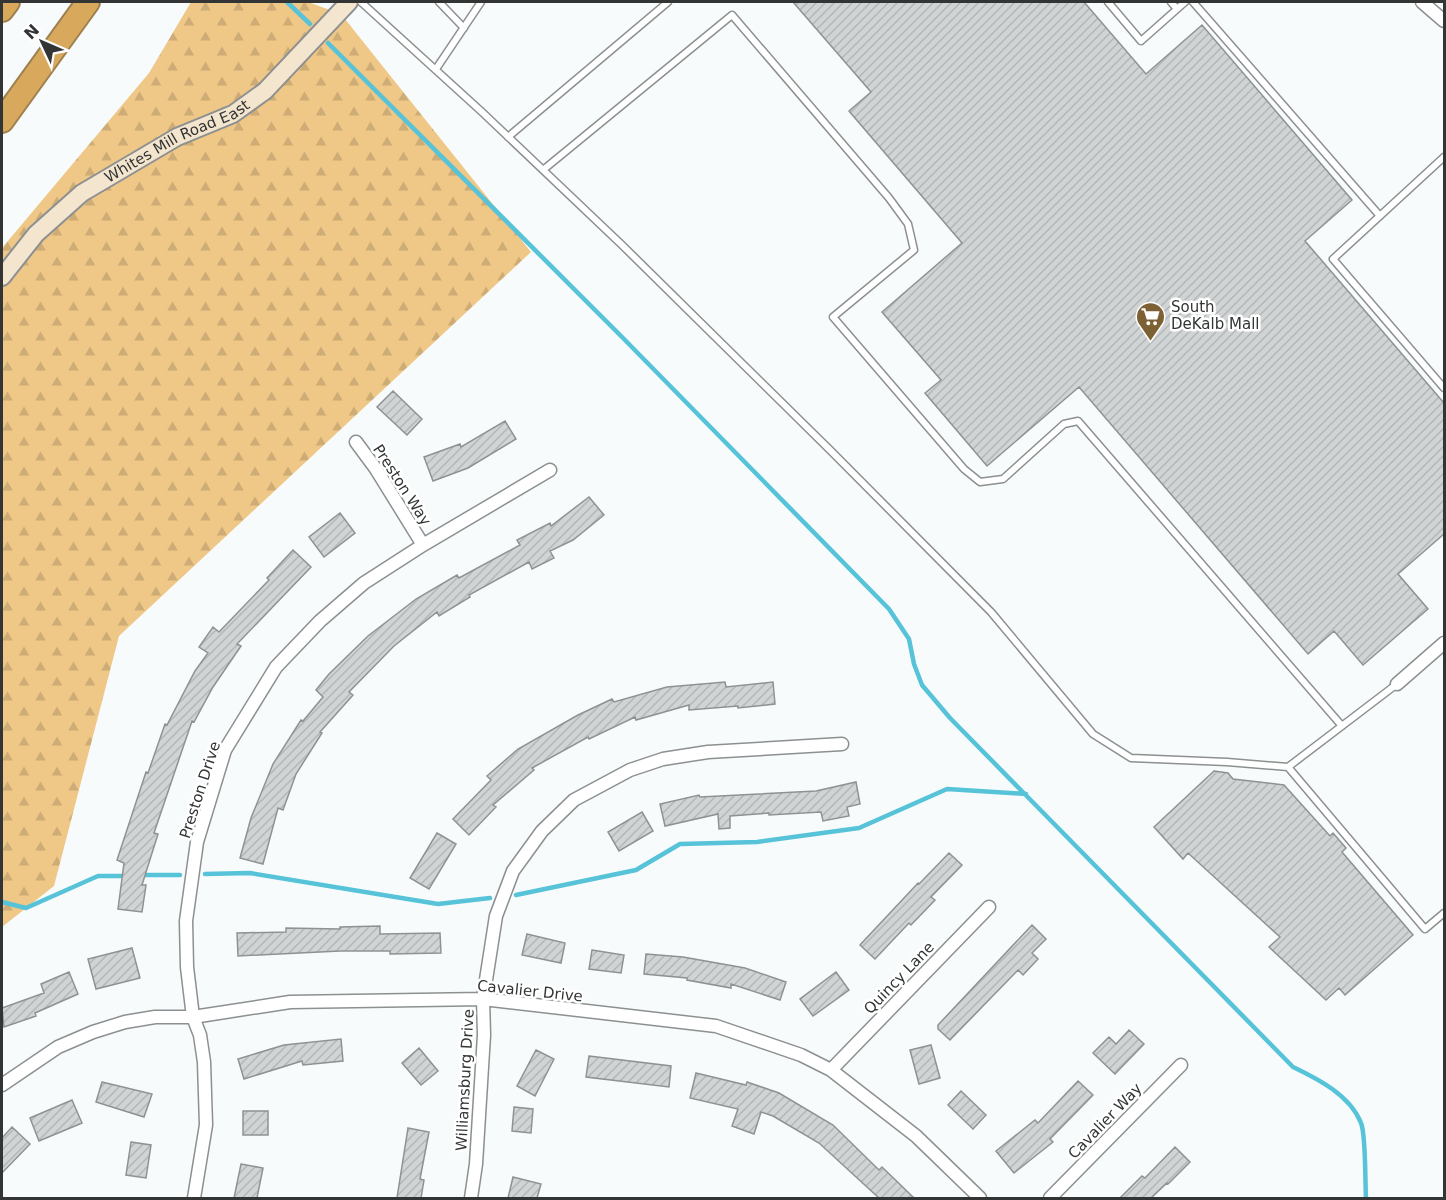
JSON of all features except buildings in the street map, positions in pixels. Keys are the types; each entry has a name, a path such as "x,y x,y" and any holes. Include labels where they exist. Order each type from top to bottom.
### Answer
{"highway":[{"path":"2,10 8,2"},
{"path":"2,122 88,2"}],"street":[{"name":"Whites Mill Road East","path":"2,277 36,234 82,193 177,137 233,114 265,91 349,2"},
{"path":"1422,2 1444,21"},
{"name":"Preston Way","path":"356,442 376,469 423,545"},
{"name":"Preston Drive","path":"194,1198 206,1125 204,1062 200,1035 193,1017 187,968 186,921 197,842 225,750 276,667 320,621 364,583 423,545 550,471"},
{"path":"1397,684 1444,643"},
{"name":"Williamsburg Drive","path":"471,1198 476,1164 484,1035 483,999 496,916 510,876 542,831 574,800 630,770 663,759 708,752 842,744"},
{"name":"Quincy Lane","path":"831,1070 989,907"},
{"name":"Cavalier Drive","path":"2,1085 58,1047 93,1032 125,1022 155,1017 193,1017 290,1002 483,999 716,1026 801,1055 831,1070 916,1136 980,1198"},
{"name":"Cavalier Way","path":"1050,1198 1181,1065"}],"lane":[{"path":"361,2 543,170 771,391 985,606 1094,734 1131,759 1227,762 1288,767 1397,684"},
{"path":"439,2 464,28"},
{"path":"436,69 481,2"},
{"path":"508,137 668,2"},
{"path":"1107,2 1141,41 1185,2"},
{"path":"1171,2 1177,9"},
{"path":"1193,2 1380,216"},
{"path":"543,170 732,15 889,198 908,224 914,250 833,317 903,399 964,469 980,482 1003,479 1064,424 1078,421 1342,726"},
{"path":"1444,157 1333,259 1444,388"},
{"path":"1288,767 1425,929 1444,913"}],"green space":[{"path":"191,2 308,2 341,14 531,252 119,636 54,886 2,927 2,248 149,73"}],"waterway":[{"path":"287,2 310,24"},
{"path":"328,43 622,337 889,609 909,639 914,664 922,685 950,718 1293,1067 1323,1083 1349,1104 1363,1129 1366,1198"},
{"path":"516,895 636,870 680,844 757,842 859,828 947,789 1026,794"},
{"path":"205,874 250,873 438,904 490,898"},
{"path":"141,875 180,875"},
{"path":"2,902 26,908 98,876 127,876"}],"place":[{"name":"South DeKalb Mall","path":"1150,342"}]}
